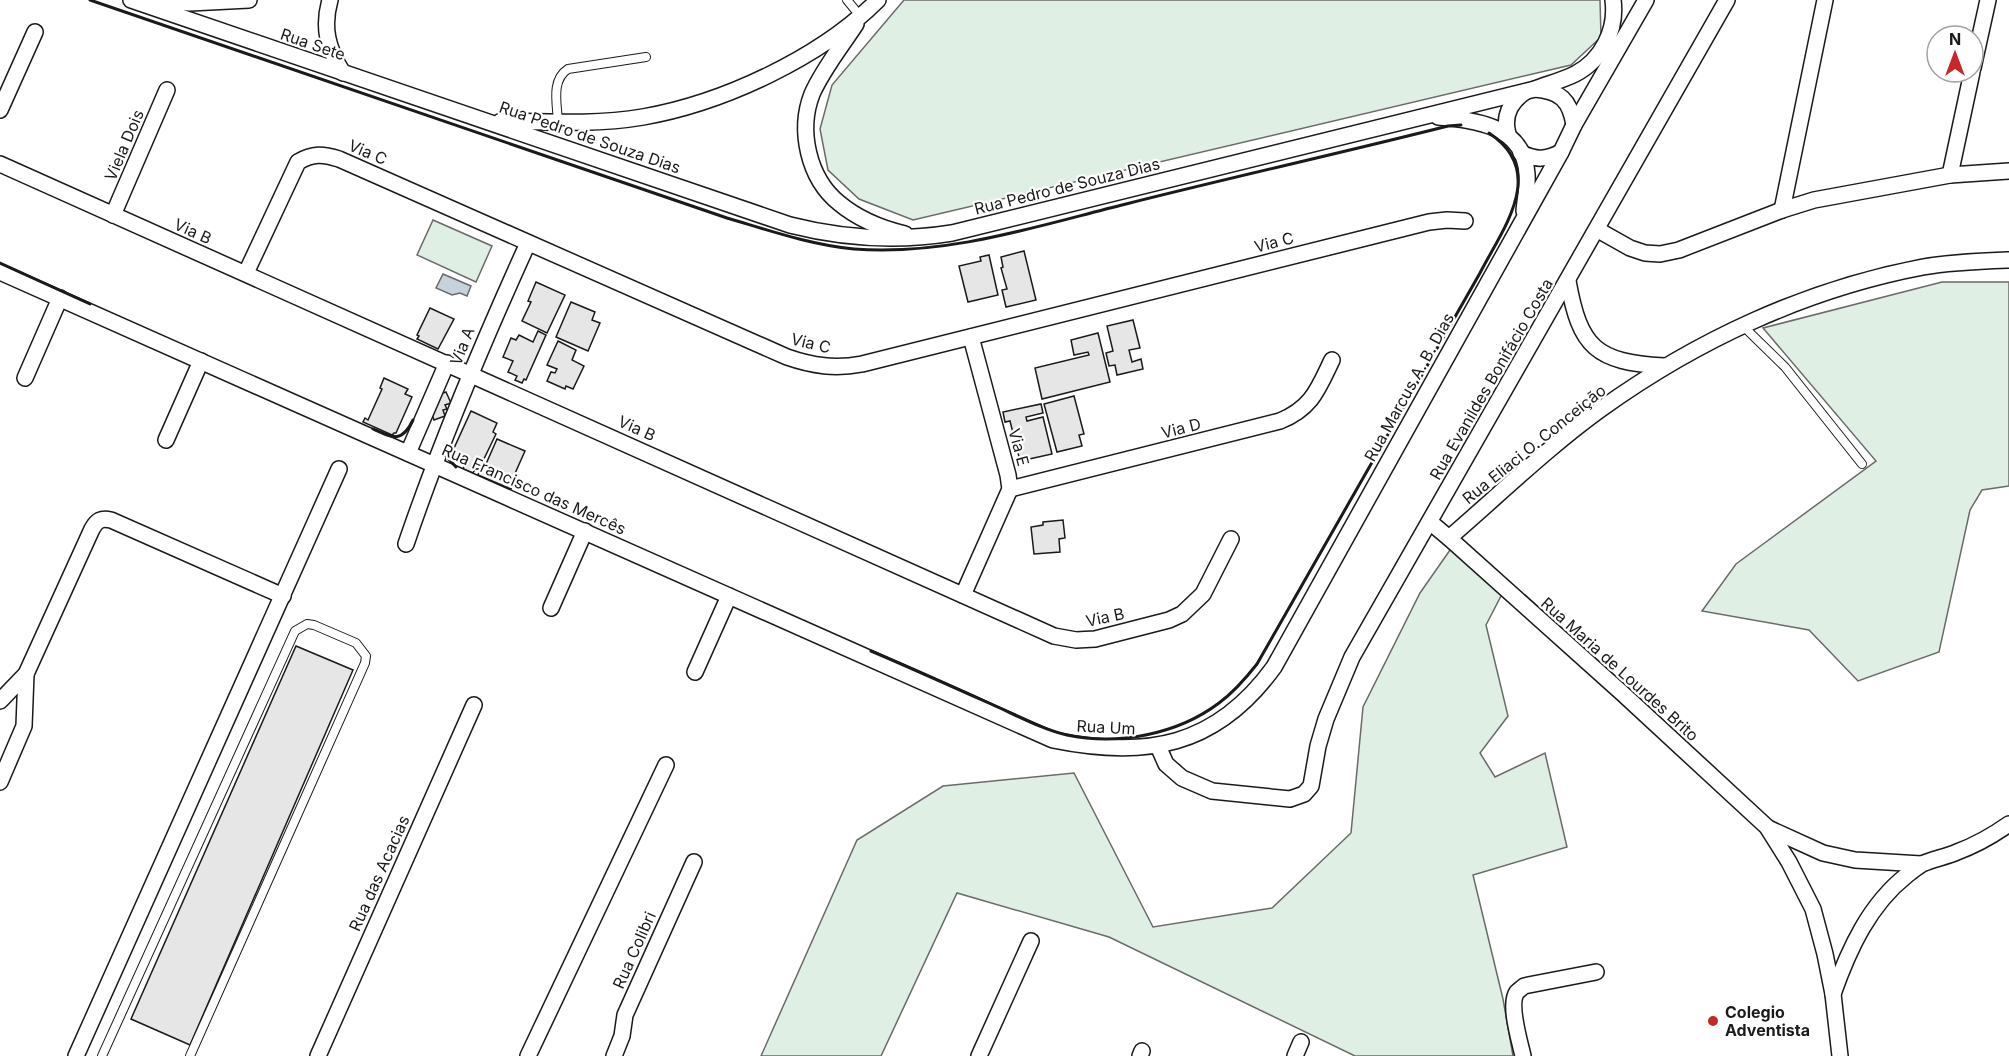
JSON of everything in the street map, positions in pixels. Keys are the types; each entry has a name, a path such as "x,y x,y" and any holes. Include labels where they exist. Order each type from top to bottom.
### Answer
{"street":[{"path":"132,0 190,3 249,0"},
{"name":"Rua Sete","path":"132,0 484,120"},
{"path":"330,0 326,15 326,36 333,57 343,73"},
{"path":"484,120 596,121 642,117 687,106 718,96 783,67 861,16 878,0"},
{"name":"Rua Pedro de Souza Dias","path":"484,120 790,225 820,233 849,237 920,238 952,233 1423,115 1532,90 1576,74 1597,56 1610,38 1613,0"},
{"name":"Rua Marcus A. B. Dias","path":"1158,746 1187,738 1215,724 1241,705 1274,667 1574,125 1646,0"},
{"name":"Rua Evanildes Bonifácio Costa","path":"1158,746 1166,764 1182,778 1212,791 1290,799 1304,794 1311,786 1318,746 1352,657 1598,230 1727,0"},
{"path":"1782,210 1825,0"},
{"path":"1983,24 1988,0"},
{"path":"861,16 822,73 811,96 805,124 808,153 819,179 837,202 864,220 886,229 920,238"},
{"path":"0,110 35,32"},
{"path":"1950,176 1970,84"},
{"name":"Viela Dois","path":"113,215 167,90"},
{"path":"1524,218 1527,174 1521,153 1508,134 1506,126 1508,111 1516,98 1532,90 1550,90 1563,98 1572,111 1574,125"},
{"path":"1423,115 1484,122 1508,134"},
{"path":"1521,153 1531,158 1541,159 1561,152"},
{"name":"Via C","path":"246,273 298,162 309,155 324,154 803,363 825,367 862,364 1429,222 1465,221"},
{"name":"Via B","path":"0,164 1054,636 1076,640 1095,639 1169,620 1182,614 1203,594 1232,539"},
{"path":"1598,230 1630,248 1645,253 1660,254 1679,250 1814,200 1950,176 2009,171"},
{"name":"Via A","path":"406,544 433,464 528,243"},
{"name":"Rua Eliaci O. Conceição","path":"1449,538 1559,442 1601,409 1664,366 1704,344 1791,305 1882,276 1925,267 2009,260"},
{"name":"Rua Francisco das Mercês","path":"0,272 1053,740"},
{"path":"1568,281 1572,306 1579,328 1592,345 1613,359 1635,364 1664,366"},
{"path":"25,378 60,298"},
{"name":"Via E","path":"963,595 1010,489 971,337"},
{"name":"Via D","path":"1010,489 1280,421 1296,415 1314,396 1332,360"},
{"path":"166,440 201,361"},
{"path":"408,453 447,363"},
{"path":"76,1056 339,469"},
{"path":"0,701 26,674 92,529 96,522 103,518 283,596"},
{"path":"1430,522 1449,538"},
{"path":"551,608 585,531"},
{"name":"Rua Maria de Lourdes Brito","path":"1449,538 1767,827 1814,909 1833,994 1840,1056"},
{"path":"695,672 729,596"},
{"path":"0,782 24,726 26,674"},
{"name":"Rua das Acacias","path":"318,1056 474,705"},
{"name":"Rua Um","path":"1053,740 1111,748 1158,746"},
{"path":"528,1056 666,765"},
{"path":"1833,994 1847,956 1879,903 1899,881 1921,864 1956,853 1988,839 2009,824"},
{"name":"Rua Maria de Lourdes Brito","path":"1767,827 1823,853 1855,861 1921,864"},
{"name":"Rua Colibri","path":"614,1056 622,1036 625,1015 694,862"},
{"path":"979,1056 1031,941"},
{"path":"1523,1056 1514,1012 1517,992 1524,986 1596,972"}],"lane":[{"path":"847,0 861,16"},
{"path":"558,122 556,84 562,73 568,69 646,57"},
{"path":"1743,326 1785,367 1862,464"},
{"path":"102,1056 295,632 307,624 314,624 356,643 366,656 365,663 190,1056"}],"green space":[{"path":"904,0 1600,0 1601,37 1571,65 913,220 859,199 828,170 820,129 832,85"},
{"path":"433,220 492,246 476,282 417,255"},
{"path":"1942,282 2009,282 2009,486 1982,490 1970,510 1939,652 1858,681 1809,630 1702,611 1736,564 1876,461 1763,328"},
{"path":"1457,540 1503,592 1486,625 1508,716 1480,753 1495,777 1545,753 1567,847 1473,875 1503,999 1513,1056 1355,1056 1109,937 957,893 881,1056 761,1056 857,840 943,786 1074,773 1153,927 1272,908 1351,833 1363,707 1420,593"}],"shaded area":[{"path":"443,274 471,286 467,296 460,293 452,295 436,288"}],"building":[{"path":"1024,251 1036,300 1006,307 1002,290 1007,289 1001,268 1003,267 1001,257"},
{"path":"989,255 998,295 968,302 959,266 981,261 980,257"},
{"path":"536,282 565,295 547,333 522,321 531,302 528,301"},
{"path":"571,302 595,312 592,320 600,323 588,351 556,337"},
{"path":"430,308 454,319 438,349 417,339"},
{"path":"1133,320 1140,348 1129,350 1132,362 1141,359 1143,369 1117,375 1115,365 1109,366 1106,353 1113,351 1107,326"},
{"path":"538,331 546,335 526,380 524,379 522,383 515,380 517,376 508,372 513,361 503,357 511,338 516,340 519,335 533,342"},
{"path":"1098,333 1110,382 1042,399 1035,368 1089,355 1088,352 1074,355 1071,340"},
{"path":"558,341 576,350 572,360 584,366 573,389 566,386 565,389 547,381 551,372 555,373 557,369 547,365"},
{"path":"384,378 408,389 405,394 412,397 396,433 392,435 363,422 365,418 368,420 382,389 380,388"},
{"path":"446,392 451,403 445,405 447,409 443,410 445,416 434,420 430,409 434,396"},
{"path":"1074,396 1084,434 1079,435 1082,446 1057,452 1044,404"},
{"path":"1041,404 1043,413 1026,417 1027,421 1043,417 1052,454 1020,461 1010,421 1005,422 1003,412"},
{"path":"471,411 497,423 493,432 496,434 479,469 475,469 473,473 463,469 465,464 450,457"},
{"path":"497,439 525,451 513,478 515,479 511,489 478,475 479,472 482,473"},
{"path":"1063,520 1065,538 1059,539 1060,552 1034,554 1031,527 1043,525 1043,522"},
{"path":"296,646 353,670 190,1045 131,1019"}],"wall":[{"path":"90,0 727,218 806,241 854,249 889,250 958,244 1026,230 1166,194 1448,126 1461,125"},
{"path":"871,651 1038,725 1067,735 1086,738 1127,738 1166,730 1203,714 1224,699 1240,685 1257,664 1509,219 1518,183 1516,165 1506,148 1489,133"},
{"path":"0,263 90,304"},
{"path":"373,429 386,435 401,435 413,420"},
{"path":"445,451 446,456 456,467"}],"place":[{"name":"Colegio Adventista","path":"1713,1021"}]}
